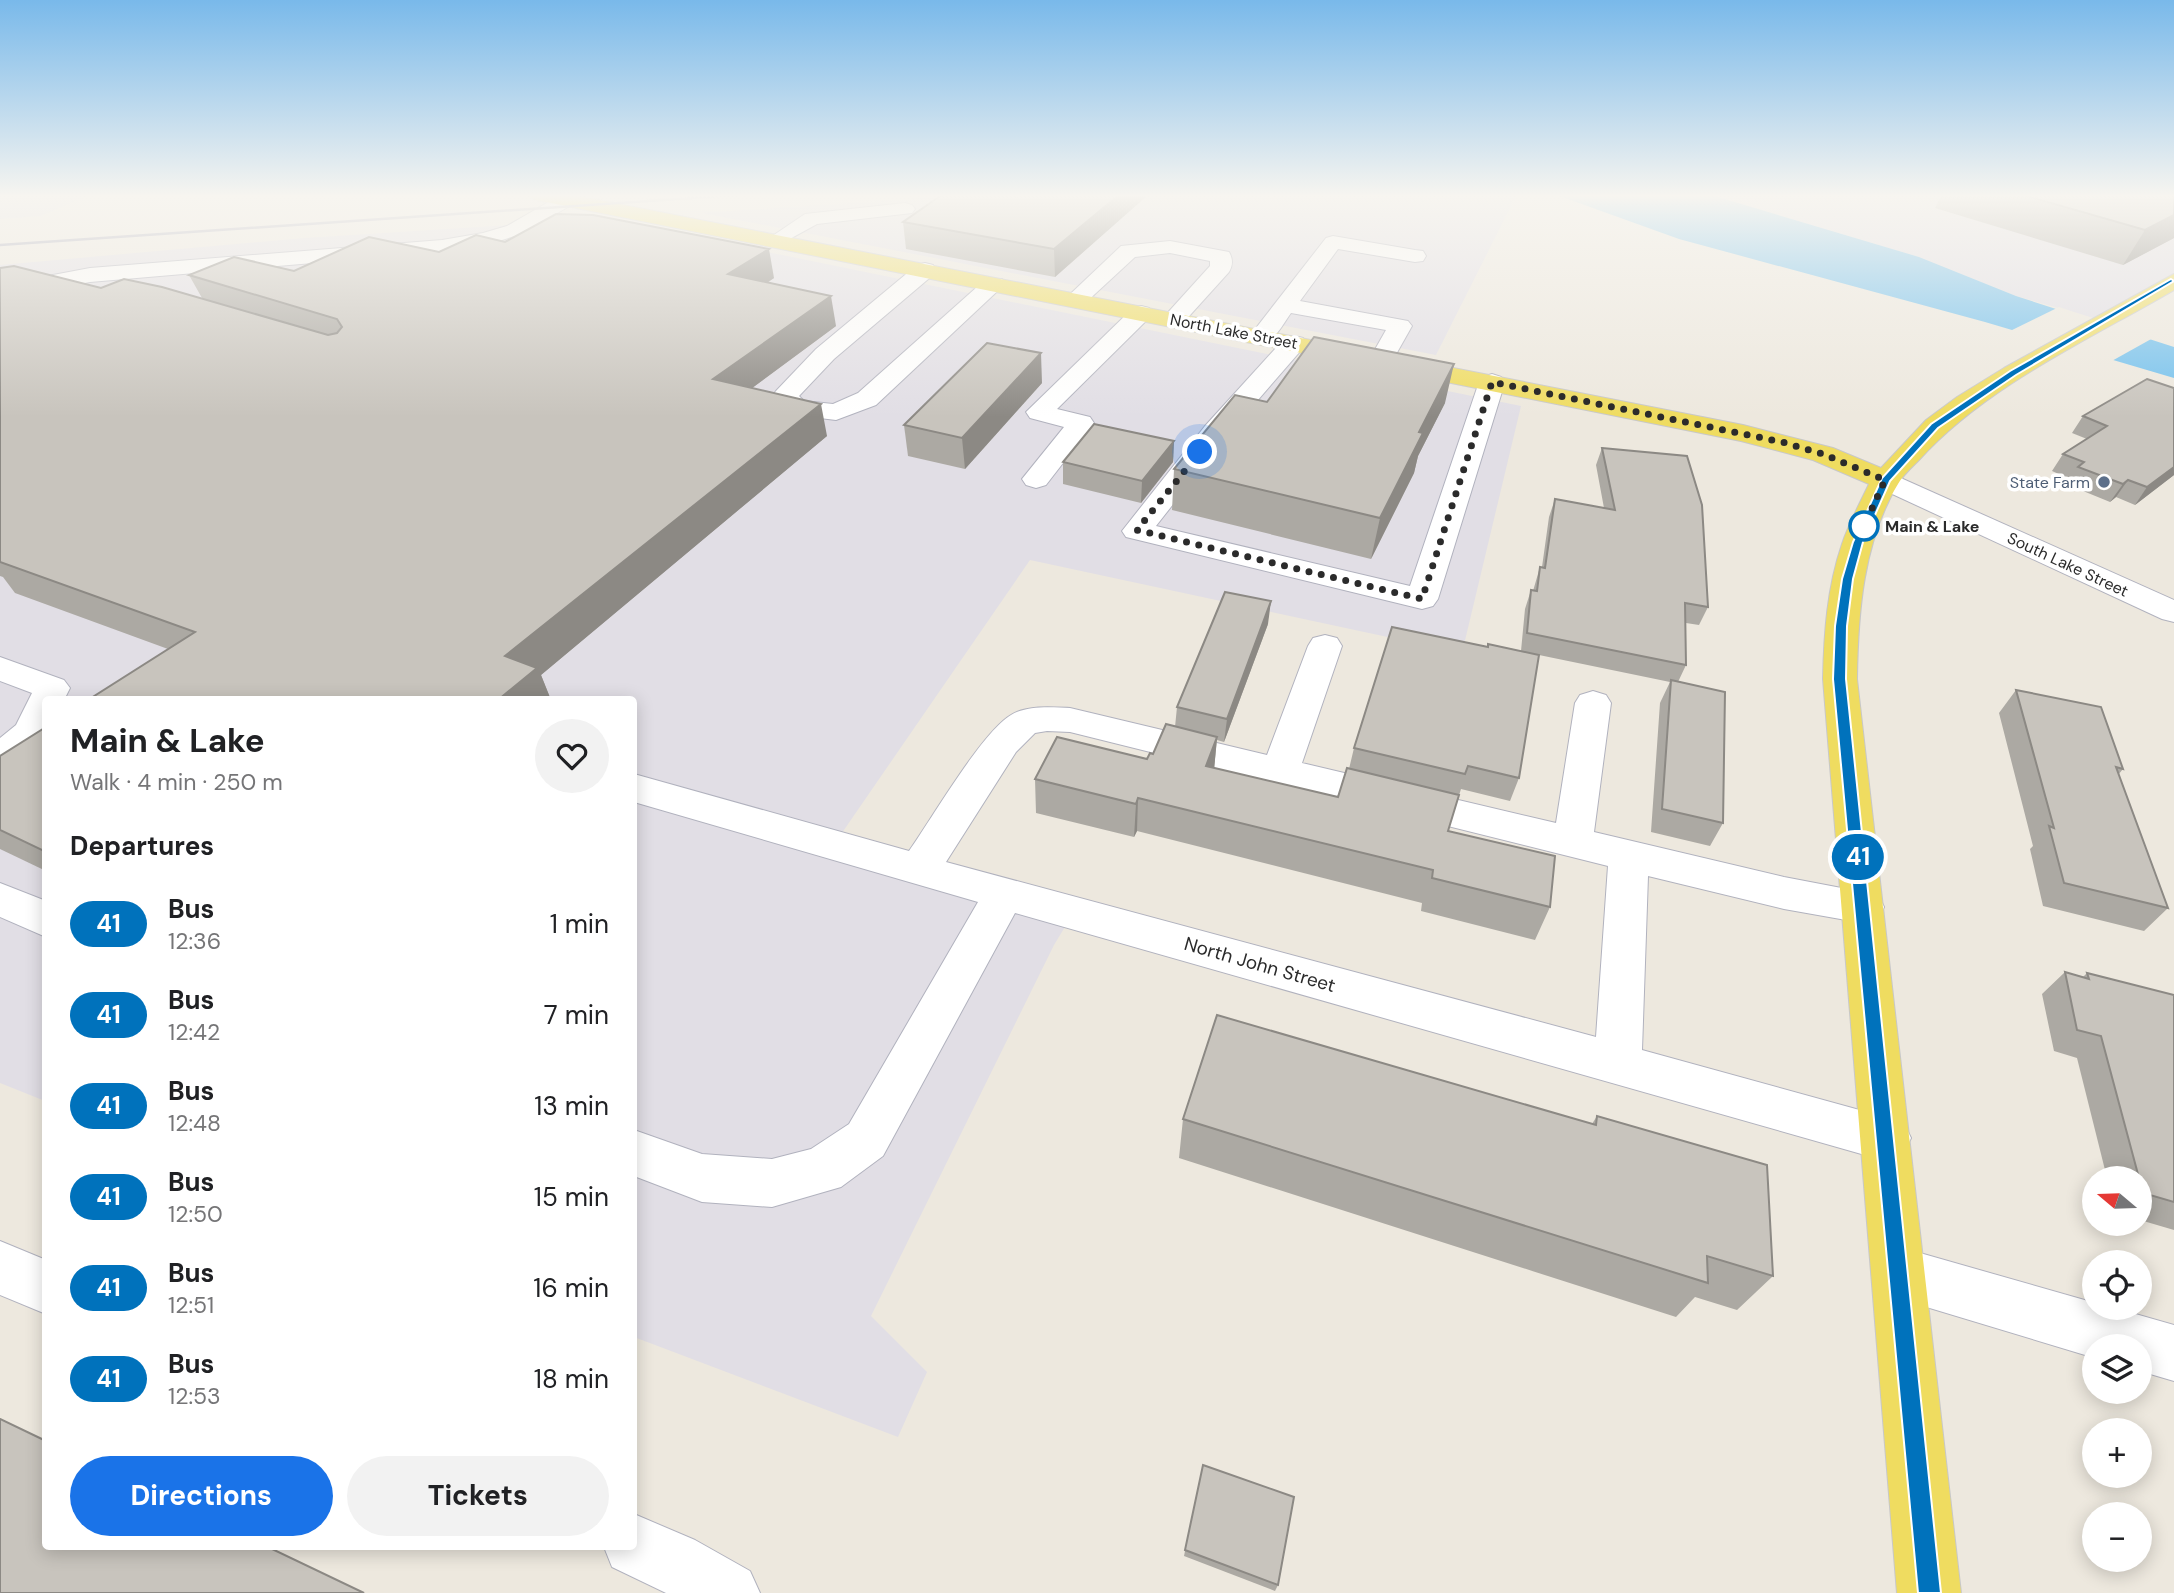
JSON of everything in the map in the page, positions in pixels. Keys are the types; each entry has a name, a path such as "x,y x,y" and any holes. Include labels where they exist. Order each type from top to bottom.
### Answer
{"main road":[{"name":"North Lake Street","path":"916,268 1782,442 1823,454 1885,480"},
{"path":"1930,1593 1840,679 1841,626 1848,579 1858,542 1885,480 1935,426 2004,379 2174,281"}],"street":[{"path":"0,292 90,275 168,268"},
{"path":"1075,300 1109,268"},
{"path":"1174,319 1220,268"},
{"path":"1261,337 1313,268"},
{"path":"925,270 825,354 785,396 796,408 836,412 867,399 994,284"},
{"path":"90,275 142,293"},
{"path":"1286,305 1400,326 1381,360"},
{"path":"1036,479 1081,423 1039,412 1141,313"},
{"path":"1294,343 1215,432 1137,530 1422,599 1492,382"},
{"name":"South Lake Street","path":"1885,480 2174,612"},
{"path":"1280,771 1325,646"},
{"path":"0,668 52,688 48,696"},
{"path":"1573,842 1593,703"},
{"path":"0,757 31,733 42,710"},
{"path":"920,868 1003,743 1024,723 1047,719 1070,720 1784,893 1863,907"},
{"name":"North John Street","path":"637,789 1004,894 1886,1138"},
{"path":"1618,1063 1629,856"},
{"path":"637,1154 702,1178 772,1183 823,1170 866,1140 1004,894"},
{"path":"0,900 42,918"},
{"path":"0,1268 42,1285"},
{"path":"1899,1275 2174,1353"},
{"path":"637,1546 673,1562 729,1593"}],"shaded area":[{"path":"0,268 847,268 1521,406 1462,653 1030,560 835,843 1074,912 1054,945 871,1316 927,1372 898,1437 637,1338 637,696 42,696 42,1100 0,1083"},
{"path":"988,268 1480,268 1436,355"},
{"path":"1947,268 2174,268 2174,281 2104,321 2016,296"}],"water":[{"path":"1787,268 1947,268 2016,296 2174,347 2174,378 1985,322"}],"pier":[{"path":"2059,307 2153,338 2110,362 2008,332"}],"building":[{"path":"0,268 23,268 101,288 124,279 162,287 328,335 337,333 342,327 337,319 189,275 206,268 283,268 294,271 300,268 737,268 728,274 831,296 713,379 821,404 505,656 537,668 503,696 94,696 195,632 0,562"},
{"path":"1314,337 1454,364 1380,518 1174,469 1235,395 1267,402"},
{"path":"987,343 1041,353 962,438 904,425"},
{"path":"2147,379 2174,388 2174,467 2147,487 2128,480 2123,484 2078,467 2084,462 2063,454 2107,426 2083,416"},
{"path":"1094,424 1174,441 1142,481 1063,462"},
{"path":"1602,448 1687,456 1702,505 1708,607 1685,603 1686,665 1527,633 1531,590 1537,591 1540,567 1545,568 1555,499 1615,510"},
{"path":"1225,592 1271,601 1227,719 1177,707"},
{"path":"1392,627 1539,655 1519,778 1468,766 1465,774 1354,748"},
{"path":"1671,680 1725,692 1723,823 1662,809"},
{"path":"2016,690 2101,707 2123,769 2116,767 2168,908 2064,883 2049,826 2054,828"},
{"path":"1166,724 1217,737 1206,766 1338,797 1347,768 1459,795 1448,831 1555,856 1550,907 1432,878 1433,870 1138,798 1136,804 1035,779 1057,737 1147,759 1150,753 1153,754"},
{"path":"42,730 42,850 0,830 0,756"},
{"path":"2065,972 2089,979 2087,973 2174,995 2174,1202 2152,1196 2152,1166 2136,1166 2101,1036 2077,1030"},
{"path":"1217,1015 1596,1125 1597,1116 1767,1165 1773,1276 1707,1256 1708,1283 1183,1119"},
{"path":"0,1419 42,1439 42,1550 274,1550 364,1593 0,1593"},
{"path":"1203,1465 1294,1497 1278,1585 1185,1550"}],"bus line":[{"name":"41","path":"1930,1593 1840,679 1841,626 1848,579 1858,542 1885,480 1935,426 2013,373 2174,281"}],"place":[{"name":"State Farm","path":"2104,482"},
{"name":"Main & Lake","path":"1864,526"}],"route":[{"path":"1200,452 1137,530 1422,599 1492,382 1743,433 1823,454 1885,480 1864,526"}]}
